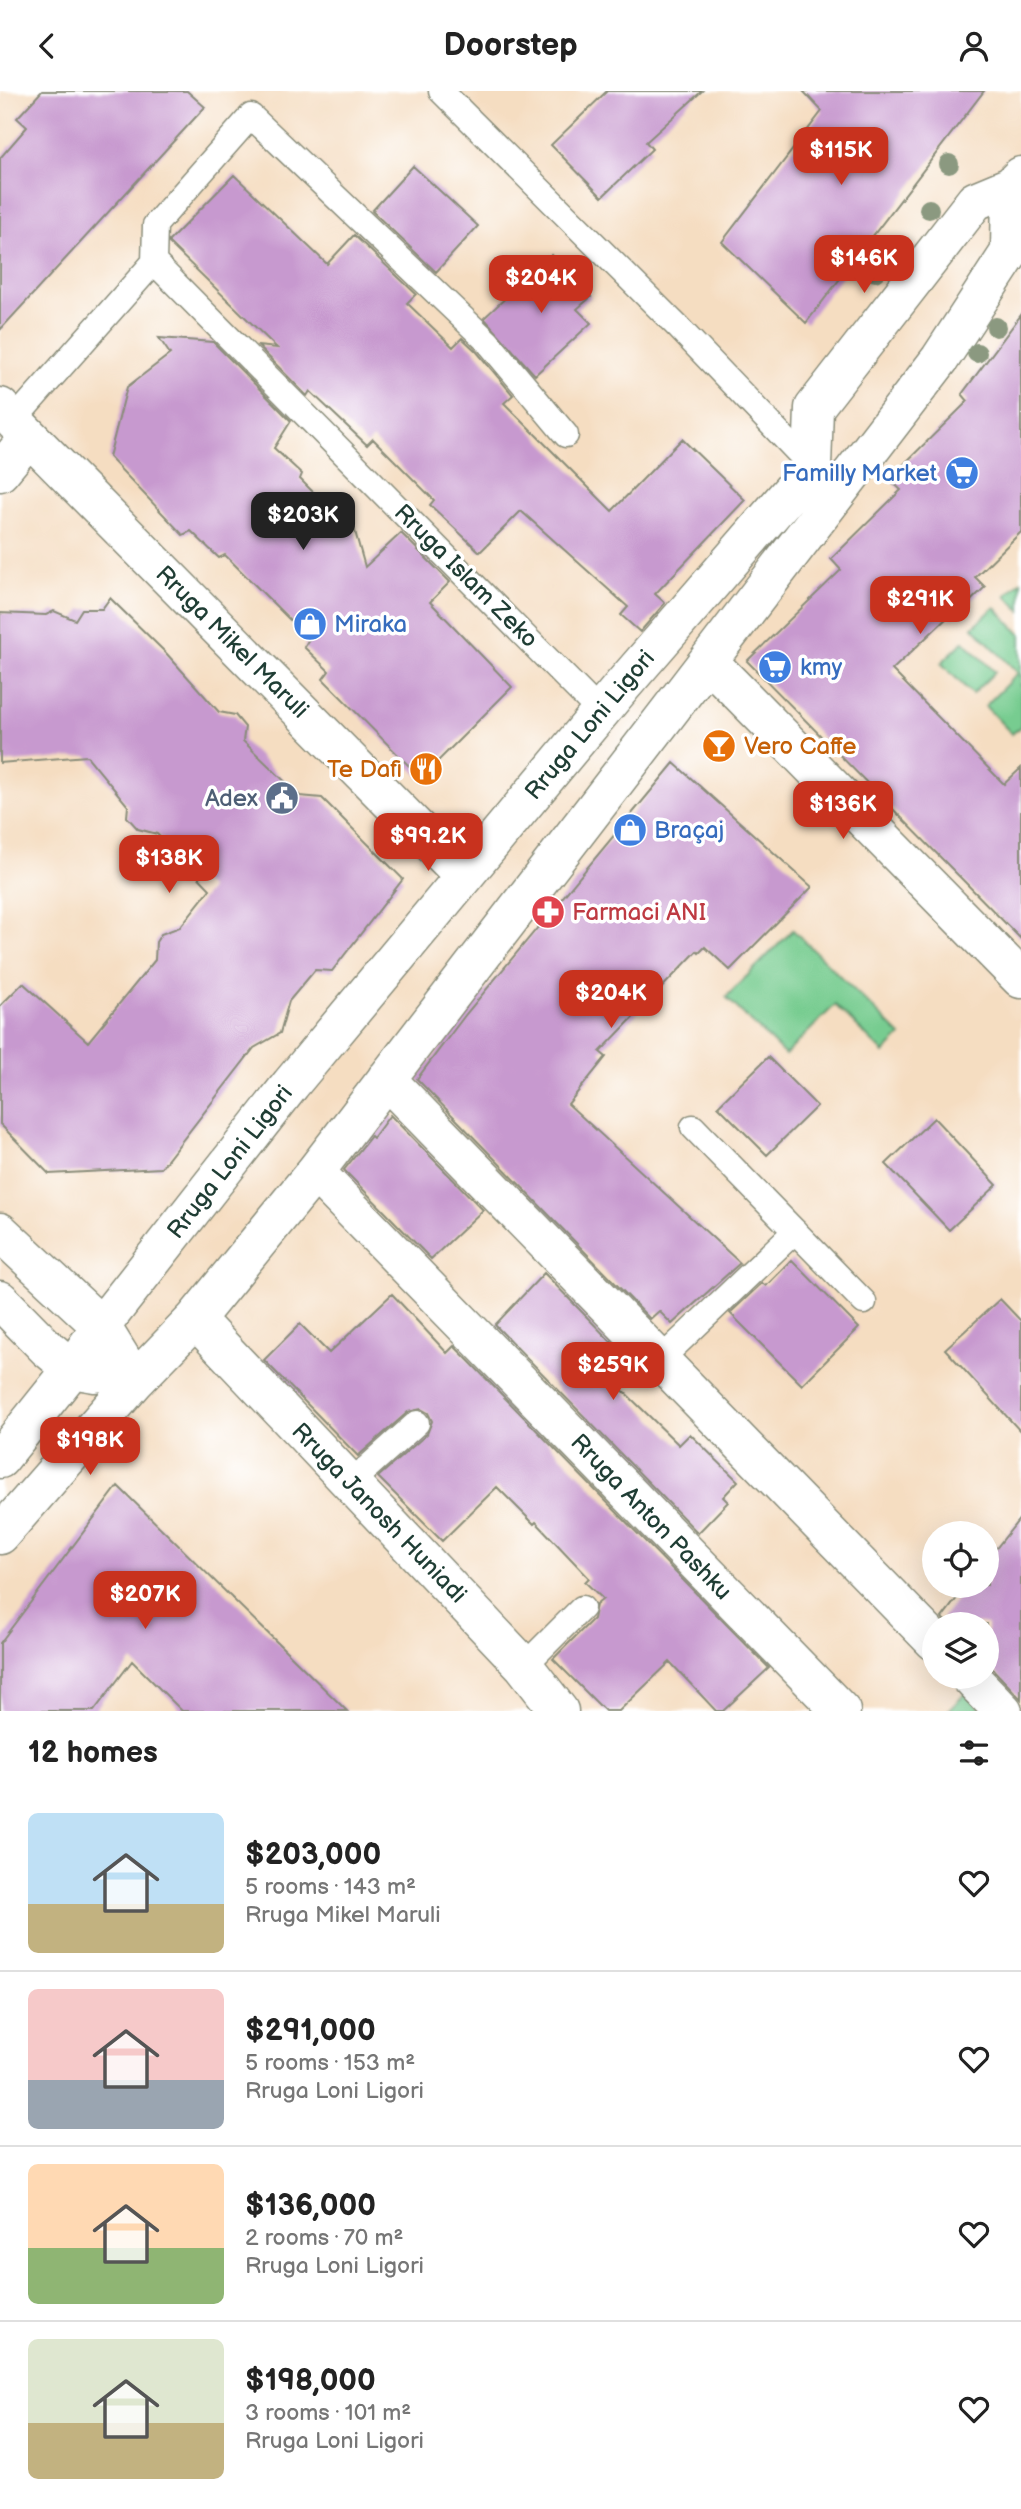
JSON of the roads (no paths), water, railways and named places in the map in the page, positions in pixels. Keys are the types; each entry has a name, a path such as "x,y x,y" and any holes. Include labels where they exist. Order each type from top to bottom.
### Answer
{"street":[{"name":"Rruga Loni Ligori","path":"0,1459 291,1084 600,712 812,467 814,408 975,201 1016,181"},
{"name":"Rruga Loni Ligori","path":"0,1535 135,1381 195,1319 314,1172 940,359 1010,252 1016,181"},
{"path":"0,473 14,422"},
{"name":"Rruga Mikel Maruli","path":"14,422 464,876"},
{"path":"708,661 1021,979"},
{"path":"386,1079 922,1629"},
{"name":"Rruga Anton Pashku","path":"314,1172 841,1711"},
{"path":"0,1232 101,1326 135,1381"},
{"path":"0,1300 47,1348 72,1369 135,1381"},
{"name":"Rruga Janosh Huniadi","path":"195,1319 524,1666 559,1711"},
{"path":"982,1689 1003,1711"}],"lane":[{"path":"441,91 678,327 812,467"},
{"path":"14,422 155,262 155,225 251,115 488,342 566,435"},
{"name":"Rruga Islam Zeko","path":"155,262 600,712"},
{"path":"693,1127 864,1302"},
{"path":"660,1360 795,1231"},
{"path":"350,1483 417,1423"},
{"path":"524,1666 582,1608"}],"place":[{"name":"Familly Market","path":"962,473"},
{"name":"Miraka","path":"310,624"},
{"name":"kmy","path":"775,667"},
{"name":"Vero Caffe","path":"719,746"},
{"name":"Te Dafi","path":"426,769"},
{"name":"Adex","path":"282,798"},
{"name":"Braçaj","path":"630,830"},
{"name":"Farmaci ANI","path":"548,912"}]}
